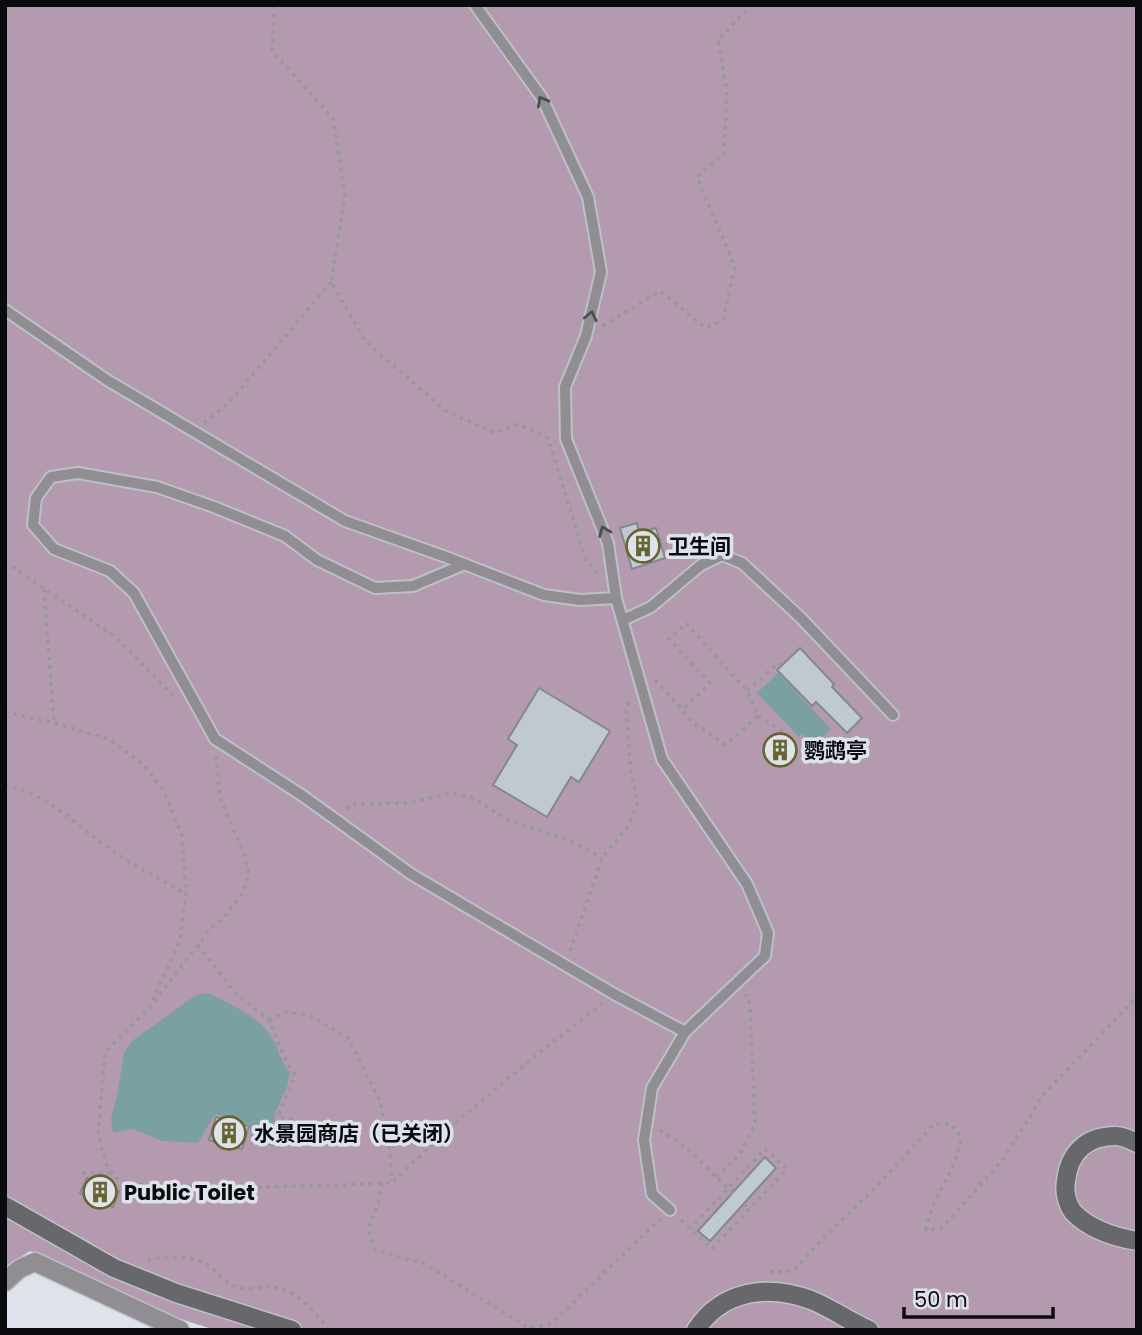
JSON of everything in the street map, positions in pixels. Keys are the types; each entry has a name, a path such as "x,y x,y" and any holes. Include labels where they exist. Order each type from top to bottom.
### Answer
{"street":[{"path":"1137,1143 1118,1136 1096,1140 1077,1149 1067,1166 1065,1190 1071,1210 1088,1224 1120,1238 1137,1241"},
{"path":"5,1206 114,1268 176,1293 292,1330"},
{"path":"5,1282 19,1269 35,1262 180,1330"},
{"path":"696,1330 706,1315 738,1294 774,1291 811,1300 869,1330"}],"lane":[{"path":"475,5 542,99 588,197 601,272 586,336 565,387 566,439 608,543 616,598 662,759 747,884 768,933 765,956 685,1032 652,1088 644,1140 652,1194 670,1210"},
{"path":"5,310 107,380 345,521 544,595 580,600 616,598"},
{"path":"465,564 413,586 375,587 317,560 285,536 214,506 157,487 78,473 51,477 36,498 33,525 54,549 110,571 134,593 215,739 335,819 411,874 614,994 685,1032"},
{"path":"623,620 651,607 701,565 722,555 742,563 800,617 893,715"}],"path":[{"path":"195,430 229,403 331,282 345,196 332,118 272,51 274,5"},
{"path":"586,336 660,291 706,328 723,320 735,267 697,177 724,154 727,91 718,40 751,5"},
{"path":"331,282 366,342 446,411 495,433 518,424 548,438 585,557"},
{"path":"5,562 117,638 179,702"},
{"path":"44,589 54,723"},
{"path":"682,710 710,683 669,639 686,623 747,691 758,716 793,742"},
{"path":"747,691 778,663 781,666"},
{"path":"636,674 654,679 695,724 726,745 758,716"},
{"path":"565,965 602,859 628,826 638,802 631,772 626,708 632,696 642,692"},
{"path":"5,712 109,739 143,764 164,791 182,836 186,894 180,941 148,1009"},
{"path":"215,739 220,798 245,856 248,876 241,895 228,913 211,928 148,1009 105,1052 98,1135 106,1164 119,1181 143,1185 236,1188 392,1183 444,1132 529,1059 614,994"},
{"path":"5,785 18,787 56,808 112,851 186,894"},
{"path":"335,819 352,804 407,803 452,793 473,798 508,820 571,841 602,859"},
{"path":"198,944 234,992 269,1020 286,1061 295,1075 278,1115 310,1125"},
{"path":"716,1177 740,1154 755,1125 750,1005 741,979"},
{"path":"768,1272 794,1271 934,1124 951,1124 961,1137 959,1155 929,1214 926,1230 942,1228 1004,1158 1044,1094 1137,997"},
{"path":"269,1020 286,1012 312,1016 348,1038 380,1101 390,1151 392,1183"},
{"path":"647,1121 689,1150 733,1193"},
{"path":"382,1183 378,1204 368,1228 375,1250 425,1264 529,1328 551,1324 670,1210 690,1229 712,1249 787,1169 765,1149 690,1229"},
{"path":"82,1173 112,1173"},
{"path":"744,1204 750,1209"},
{"path":"148,1261 159,1258 186,1258 208,1265 230,1284 247,1289 272,1287 290,1292 309,1306 326,1326"}],"shaded area":[{"path":"5,5 1137,5 1137,1330 215,1330 162,1313 30,1251 5,1267"}],"water":[{"path":"778,673 831,729 814,746 802,734 799,737 757,693"},
{"path":"209,993 244,1011 260,1023 272,1038 290,1072 287,1087 275,1113 273,1147 250,1136 251,1125 215,1114 198,1143 163,1141 133,1129 113,1133 111,1119 124,1053 132,1041 196,995"}],"building":[{"name":"卫生间","path":"637,523 639,533 656,528 665,558 632,569 620,528"},
{"path":"800,648 862,718 847,733 816,702 812,706 777,670"},
{"path":"539,688 610,731 579,782 571,777 547,817 493,785 517,745 508,739"},
{"name":"水景园商店（已关闭）","path":"216,1117 249,1126 242,1149 209,1140"},
{"path":"765,1157 776,1168 710,1241 698,1231"},
{"name":"Public Toilet","path":"87,1178 119,1191 113,1207 80,1193"}],"place":[{"name":"卫生间","path":"643,546"},
{"name":"鹦鹉亭","path":"780,750"},
{"name":"水景园商店（已关闭）","path":"229,1133"},
{"name":"Public Toilet","path":"100,1192"}]}
